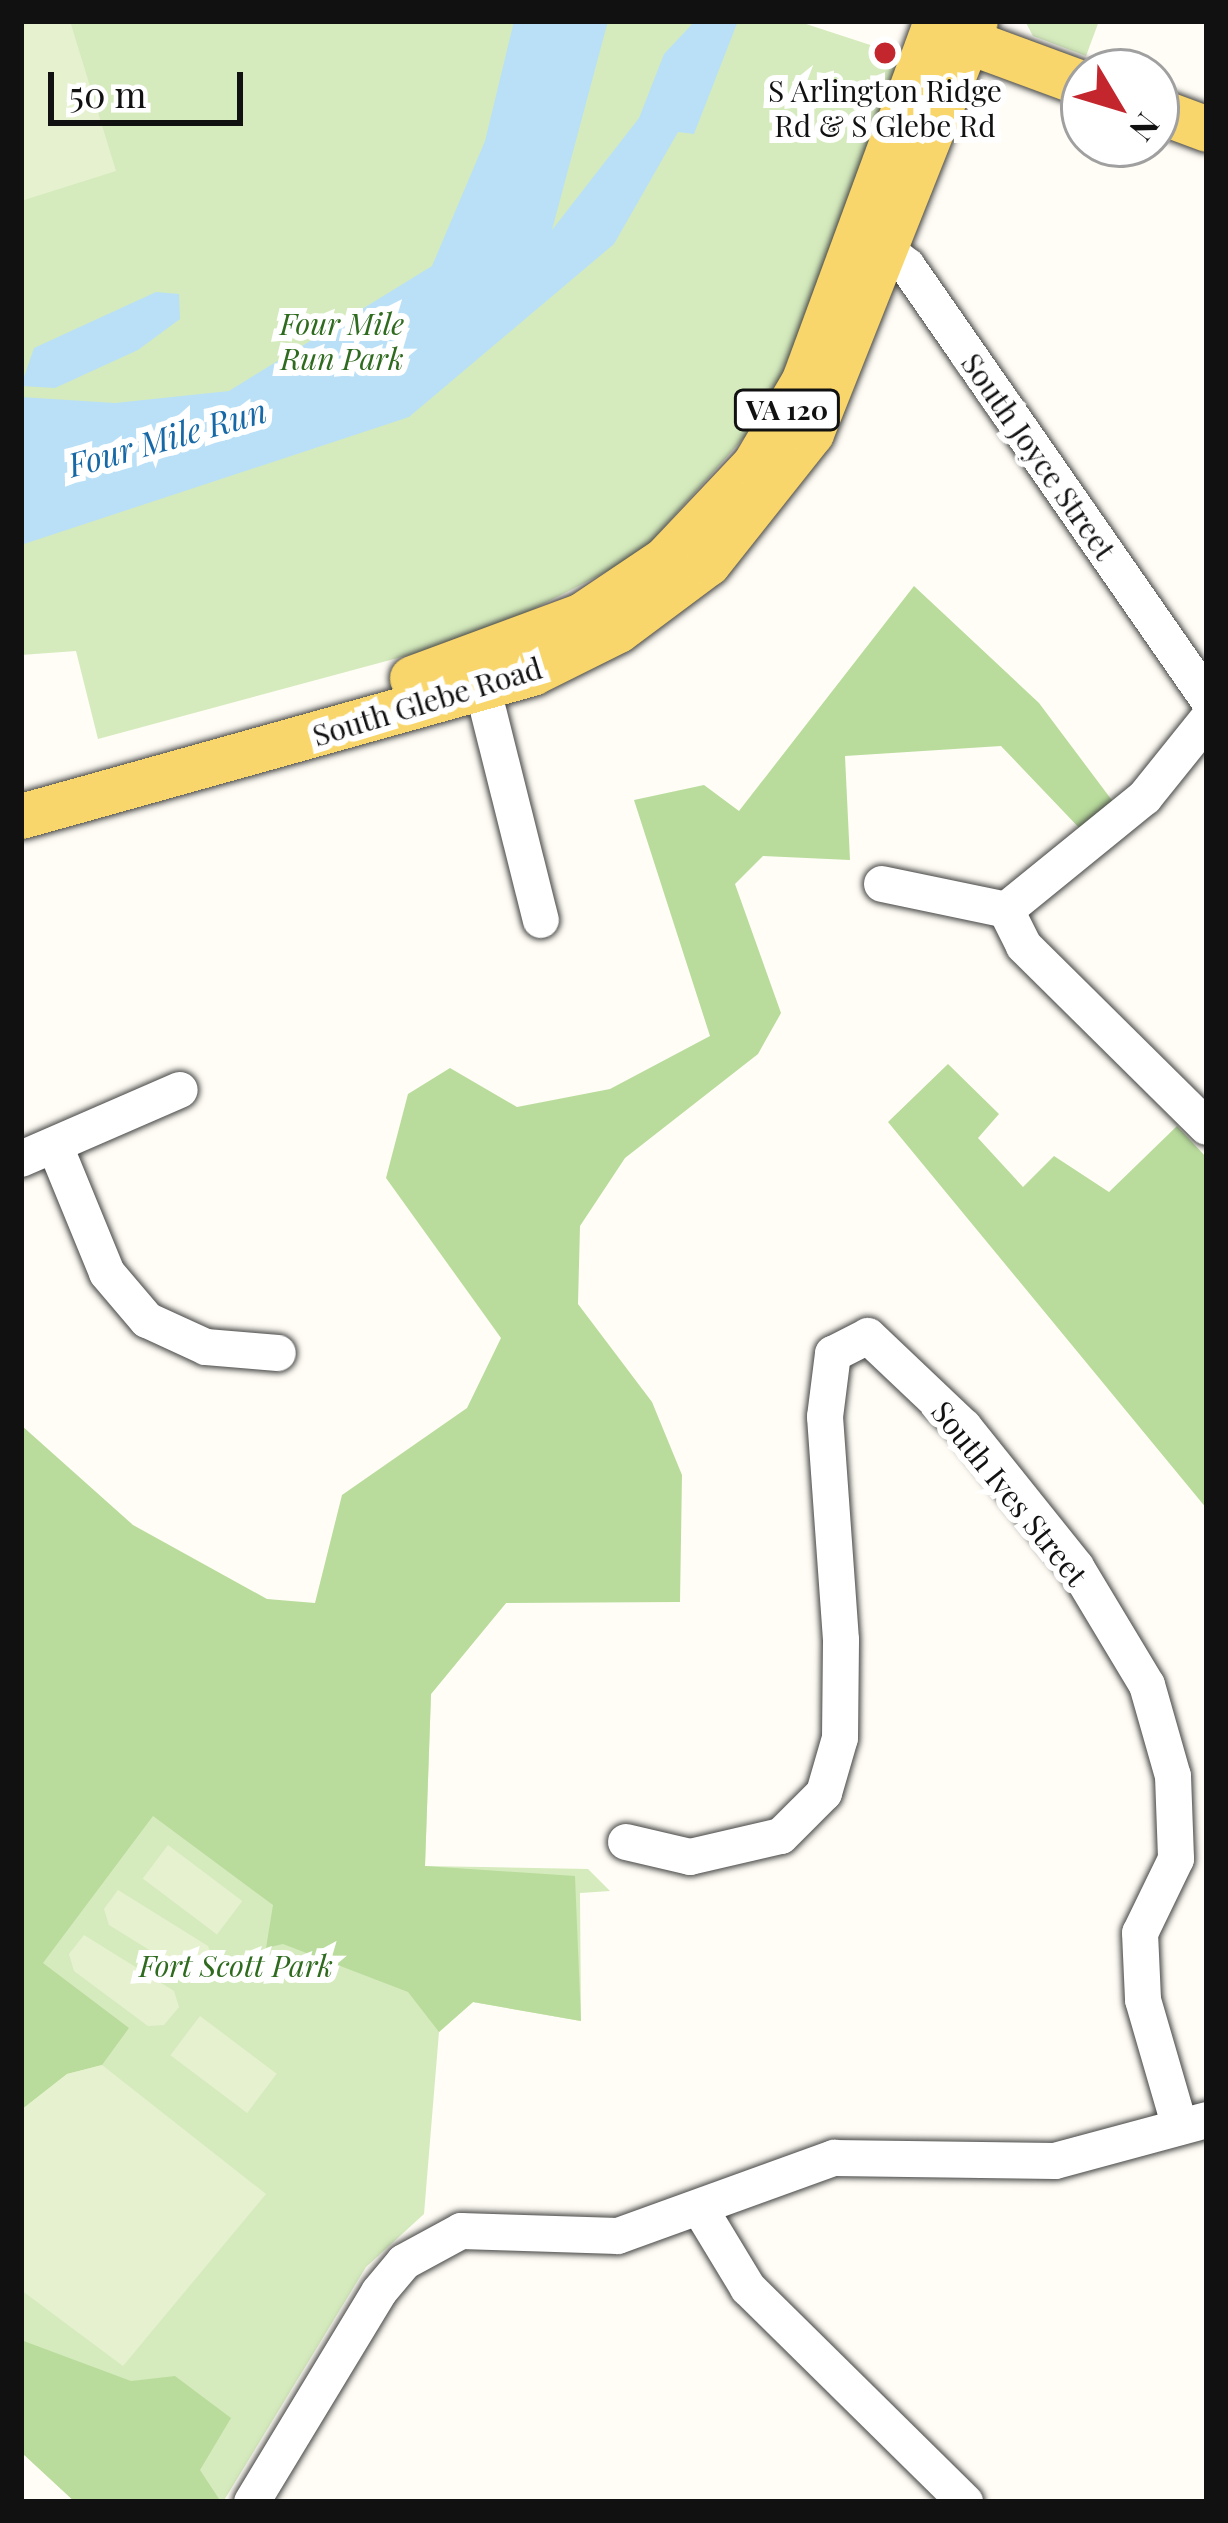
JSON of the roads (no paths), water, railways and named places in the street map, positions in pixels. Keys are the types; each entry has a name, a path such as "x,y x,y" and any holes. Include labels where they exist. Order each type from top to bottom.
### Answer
{"main road":[{"path":"945,27 1060,74"},
{"name":"South Glebe Road","path":"21,817 618,630 708,562 811,433 945,27"},
{"name":"South Glebe Road","path":"21,785 480,674"}],"street":[{"name":"South Joyce Street","path":"873,237 1207,698"},
{"path":"480,674 541,920"},
{"path":"1006,910 1145,797 1207,720"},
{"path":"882,884 1006,910"},
{"path":"1006,910 1024,946 1207,1127"},
{"path":"180,1090 38,1152 107,1273 147,1320 206,1347 278,1353"},
{"name":"South Ives Street","path":"626,1842 691,1857 781,1836 824,1792 840,1738 841,1660 825,1417 833,1354 868,1336 964,1426 1076,1567 1147,1685 1173,1776 1176,1859 1140,1933 1142,2000 1194,2123"},
{"path":"252,2502 379,2293 430,2244 461,2231 618,2236 703,2212 834,2158 1055,2161 1194,2123"},
{"path":"703,2212 748,2288 965,2502"}],"water":[{"name":"Four Mile Run","path":"514,21 608,21 552,230 639,118 664,54 695,21 738,21 694,134 678,132 614,244 409,417 21,545 21,397 115,403 229,391 432,266 485,141"},
{"path":"156,292 179,294 180,319 138,350 55,388 21,386 34,348"}],"place":[{"name":"S Arlington Ridge Rd & S Glebe Rd","path":"885,53"}],"park label":[{"name":"Four Mile Run Park","path":"342,340"},
{"name":"Fort Scott Park","path":"236,1965"}]}
